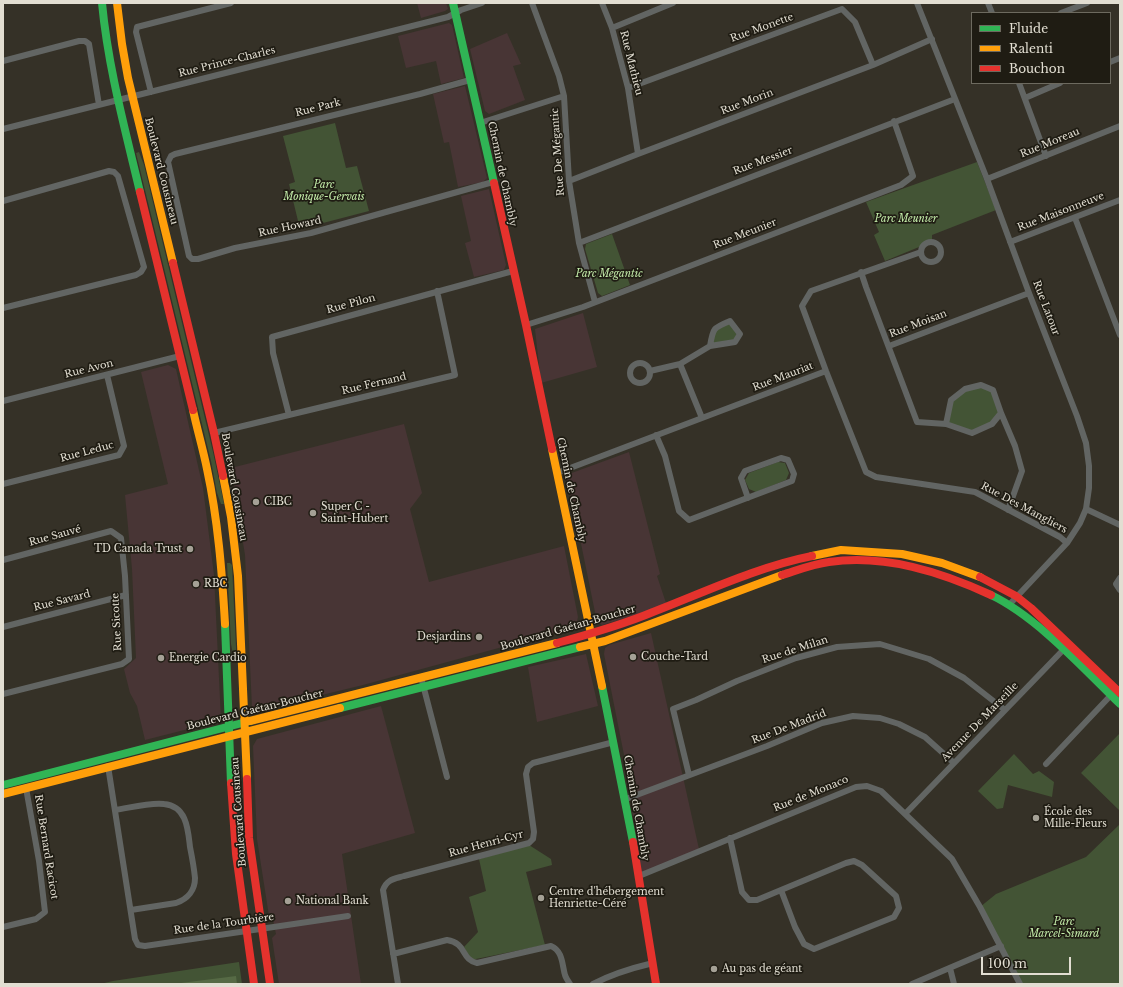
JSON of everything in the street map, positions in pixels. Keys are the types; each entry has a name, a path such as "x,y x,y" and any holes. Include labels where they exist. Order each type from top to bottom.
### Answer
{"street":[{"name":"Boulevard Cousineau","path":"102,3 107,48 118,100 207,469 218,534 223,575 229,727 237,868 254,984"},
{"name":"Boulevard Cousineau","path":"117,3 122,44 133,96 214,432 228,498 236,551 240,614 249,838 270,984"},
{"path":"151,92 136,32 137,27 230,3"},
{"name":"Chemin de Chambly","path":"453,3 526,325 626,799 656,984"},
{"name":"Rue Prince-Charles","path":"3,129 448,17 482,3"},
{"name":"Rue De Mégantic","path":"532,3 559,76 564,96 569,181 579,243 594,302"},
{"name":"Rue Mathieu","path":"602,3 612,28 628,88 638,154"},
{"path":"612,28 673,3"},
{"name":"Rue Latour","path":"917,3 987,179 1086,443 1089,488 1086,509 1080,523 1067,542 1009,605"},
{"path":"1064,12 1087,3"},
{"name":"Rue Monette","path":"628,88 842,9 855,22 873,65"},
{"name":"Rue Morin","path":"569,181 873,65 932,39"},
{"path":"3,60 79,41 85,41 89,44 99,105"},
{"name":"Rue Park","path":"171,156 420,94 470,80"},
{"path":"1019,84 1046,156"},
{"path":"1025,98 1058,84"},
{"path":"480,123 564,96"},
{"name":"Rue Messier","path":"579,243 894,121 955,99"},
{"name":"Rue Meunier","path":"526,325 594,302 901,185 913,176 894,121"},
{"name":"Rue Moreau","path":"987,179 1120,126"},
{"name":"Rue Howard","path":"171,156 168,162 189,256 192,258 198,258 235,248 311,233 494,182"},
{"path":"3,201 110,171 114,172 118,176 144,267 141,272 136,275 3,308"},
{"name":"Rue Maisonneuve","path":"1010,242 1120,200"},
{"path":"1075,218 1120,335"},
{"name":"Rue Mauriat","path":"557,473 826,371 802,306 811,291 921,252"},
{"name":"Rue Pilon","path":"289,415 273,353 272,337 513,271"},
{"name":"Rue Moisan","path":"862,272 866,287 889,346 1029,292"},
{"name":"Rue Fernand","path":"214,432 455,375 437,291"},
{"path":"650,371 680,364 710,346 735,342 740,334 730,321 719,325 712,332 710,346"},
{"path":"889,346 917,422 946,424 972,433 992,424 1001,413"},
{"name":"Rue Avon","path":"3,402 180,356"},
{"path":"680,364 702,418"},
{"name":"Rue Des Mangliers","path":"826,371 866,472 876,477 975,492 1067,542"},
{"name":"Rue Leduc","path":"3,484 119,455 124,446 107,375"},
{"path":"946,424 951,400 965,389 981,385 993,390 1015,446 1022,471 1008,510"},
{"path":"656,435 665,456 679,511 689,520 748,498 792,481 794,474 788,460 781,458 745,471 742,478 748,498"},
{"path":"1086,509 1120,525"},
{"name":"Rue Sauvé","path":"3,560 111,532"},
{"name":"Rue Sicotte","path":"3,694 122,664 129,659 126,595 121,538 111,532"},
{"name":"Boulevard Gaétan-Boucher","path":"3,785 591,634 633,621 754,572 836,550 878,551 938,562 971,573 1017,597 1040,615 1069,643 1116,692 1120,704"},
{"name":"Boulevard Gaétan-Boucher","path":"3,794 108,766 593,644 616,637 806,566 834,561 875,561 905,565 950,577 988,594 1009,605 1033,623 1063,650 1116,692"},
{"path":"1120,578 1116,584 1120,590"},
{"name":"Rue Savard","path":"3,627 126,595"},
{"name":"Avenue De Marseille","path":"905,814 1069,643"},
{"name":"Rue de Milan","path":"689,775 673,708 696,700 737,681 796,658 837,647 880,644 929,659 964,678 1005,710"},
{"path":"421,677 447,777"},
{"path":"344,707 343,705 345,702 365,692"},
{"path":"1046,764 1116,692"},
{"name":"Rue De Madrid","path":"626,799 822,723 853,716 880,718 900,724 925,737 954,763"},
{"name":"Rue Henri-Cyr","path":"398,984 383,890 386,883 390,880 404,876 529,843 533,839 534,832 526,774 532,763 614,742"},
{"name":"Rue de la Tourbière","path":"108,766 135,941 138,945 143,946 348,916"},
{"name":"Rue de Monaco","path":"639,876 856,787 867,786 881,791 952,859 1001,946 1020,984"},
{"name":"Rue Bernard Racicot","path":"3,927 36,919 45,912 39,861 26,788"},
{"path":"115,810 161,804 170,805 183,815 187,823 195,880 190,894 182,901 176,903 131,910"},
{"path":"730,838 742,892 749,900 757,900 781,890 846,863 854,861 862,865 896,896 899,908 894,917 814,949 804,944 795,927 781,890"},
{"path":"393,954 446,940 453,941 458,944 464,950 467,958 471,962 477,963 552,946 556,948 559,953 566,977 570,984"},
{"path":"912,984 1001,946"},
{"path":"593,984 625,970 653,963"},
{"path":"950,968 954,984"}],"shaded area":[{"path":"417,3 446,3 448,9 421,18"},
{"path":"449,23 452,25 464,78 441,84 436,61 406,68 398,36"},
{"path":"507,33 521,64 513,66 525,100 489,114 485,111 470,49"},
{"path":"465,86 487,178 483,182 458,187 449,142 444,143 433,94"},
{"path":"489,189 506,265 504,270 474,277 465,243 471,241 461,196"},
{"path":"583,313 597,367 541,383 535,329"},
{"path":"168,365 176,369 203,488 214,575 221,720 216,721 217,724 205,727 200,726 145,740 137,706 130,693 124,669 136,658 132,569 125,495 168,484 141,372"},
{"path":"404,424 422,493 410,509 429,582 564,546 579,629 566,632 561,631 363,685 272,707 265,705 252,708 245,555 231,468"},
{"path":"629,452 660,574 657,576 667,606 602,625 597,622 575,514 566,479 569,474"},
{"path":"651,633 699,849 641,873 626,765 604,654 605,648 609,645"},
{"path":"586,654 598,706 537,722 528,667"},
{"path":"381,706 415,833 342,854 361,984 279,984 272,938 276,934 273,920 269,916 257,839 253,746 257,739"}],"green space":[{"name":"Parc Monique-Gervais","path":"335,123 346,168 357,166 369,211 300,229 289,184 295,182 283,136"},
{"path":"139,152 144,165 213,452 224,504 221,504 217,493 211,461 136,153"},
{"name":"Parc Meunier","path":"977,162 996,210 932,235 932,240 885,261 874,235 879,232 866,202"},
{"name":"Parc Mégantic","path":"612,234 630,285 602,296 598,293 585,249 586,244"},
{"path":"729,323 738,335 733,340 712,344 714,332"},
{"path":"981,385 993,390 1001,413 992,424 972,433 946,424 951,400 965,389"},
{"path":"778,462 785,463 789,473 786,480 756,492 749,489 745,480 749,473"},
{"path":"227,563 232,565 236,647 236,659 234,660 231,644"},
{"path":"1120,733 1120,811 1081,773"},
{"path":"1014,754 1033,774 1039,771 1054,782 1052,797 1008,785 1003,808 997,809 978,791"},
{"name":"Parc Marcel-Simard","path":"1120,824 1120,984 1020,984 980,907 996,894 1086,857"},
{"path":"529,845 551,859 552,865 526,872 545,945 471,960 464,947 478,932 469,897 486,891 479,859"},
{"path":"239,962 242,984 100,984 113,981"},
{"path":"236,976 237,984 173,984"}],"traffic: fast":[{"path":"102,3 108,51 140,192"},
{"path":"453,3 494,183"},
{"path":"991,595 1025,616 1059,644 1120,704"},
{"path":"225,624 231,783"},
{"path":"340,708 580,647"},
{"path":"602,686 633,842"},
{"path":"3,785 250,721"}],"traffic: slow":[{"path":"117,3 128,78 173,263"},
{"path":"193,410 211,488 217,527 225,624"},
{"path":"552,449 602,686"},
{"path":"223,476 231,517 238,576 247,779"},
{"path":"812,556 841,550 902,554 942,563 980,577"},
{"path":"580,647 605,641 782,575"},
{"path":"250,721 557,643"},
{"path":"3,794 340,708"}],"traffic: jam":[{"path":"494,183 552,449"},
{"path":"140,192 193,410"},
{"path":"173,263 223,476"},
{"path":"557,643 630,621 751,573 812,556"},
{"path":"782,575 806,567 829,562 850,560 892,563 933,572 991,595"},
{"path":"980,577 1016,596 1031,608 1120,693"},
{"path":"247,779 249,838 270,984"},
{"path":"231,783 236,854 254,984"},
{"path":"633,842 656,984"}],"place":[{"name":"CIBC","path":"256,502"},
{"name":"Super C - Saint-Hubert","path":"313,513"},
{"name":"TD Canada Trust","path":"190,549"},
{"name":"RBC","path":"196,584"},
{"name":"Desjardins","path":"479,637"},
{"name":"Couche-Tard","path":"633,657"},
{"name":"Energie Cardio","path":"161,658"},
{"name":"École des Mille-Fleurs","path":"1036,818"},
{"name":"Centre d'hébergement Henriette-Céré","path":"541,898"},
{"name":"National Bank","path":"288,901"},
{"name":"Au pas de géant","path":"714,969"}]}
